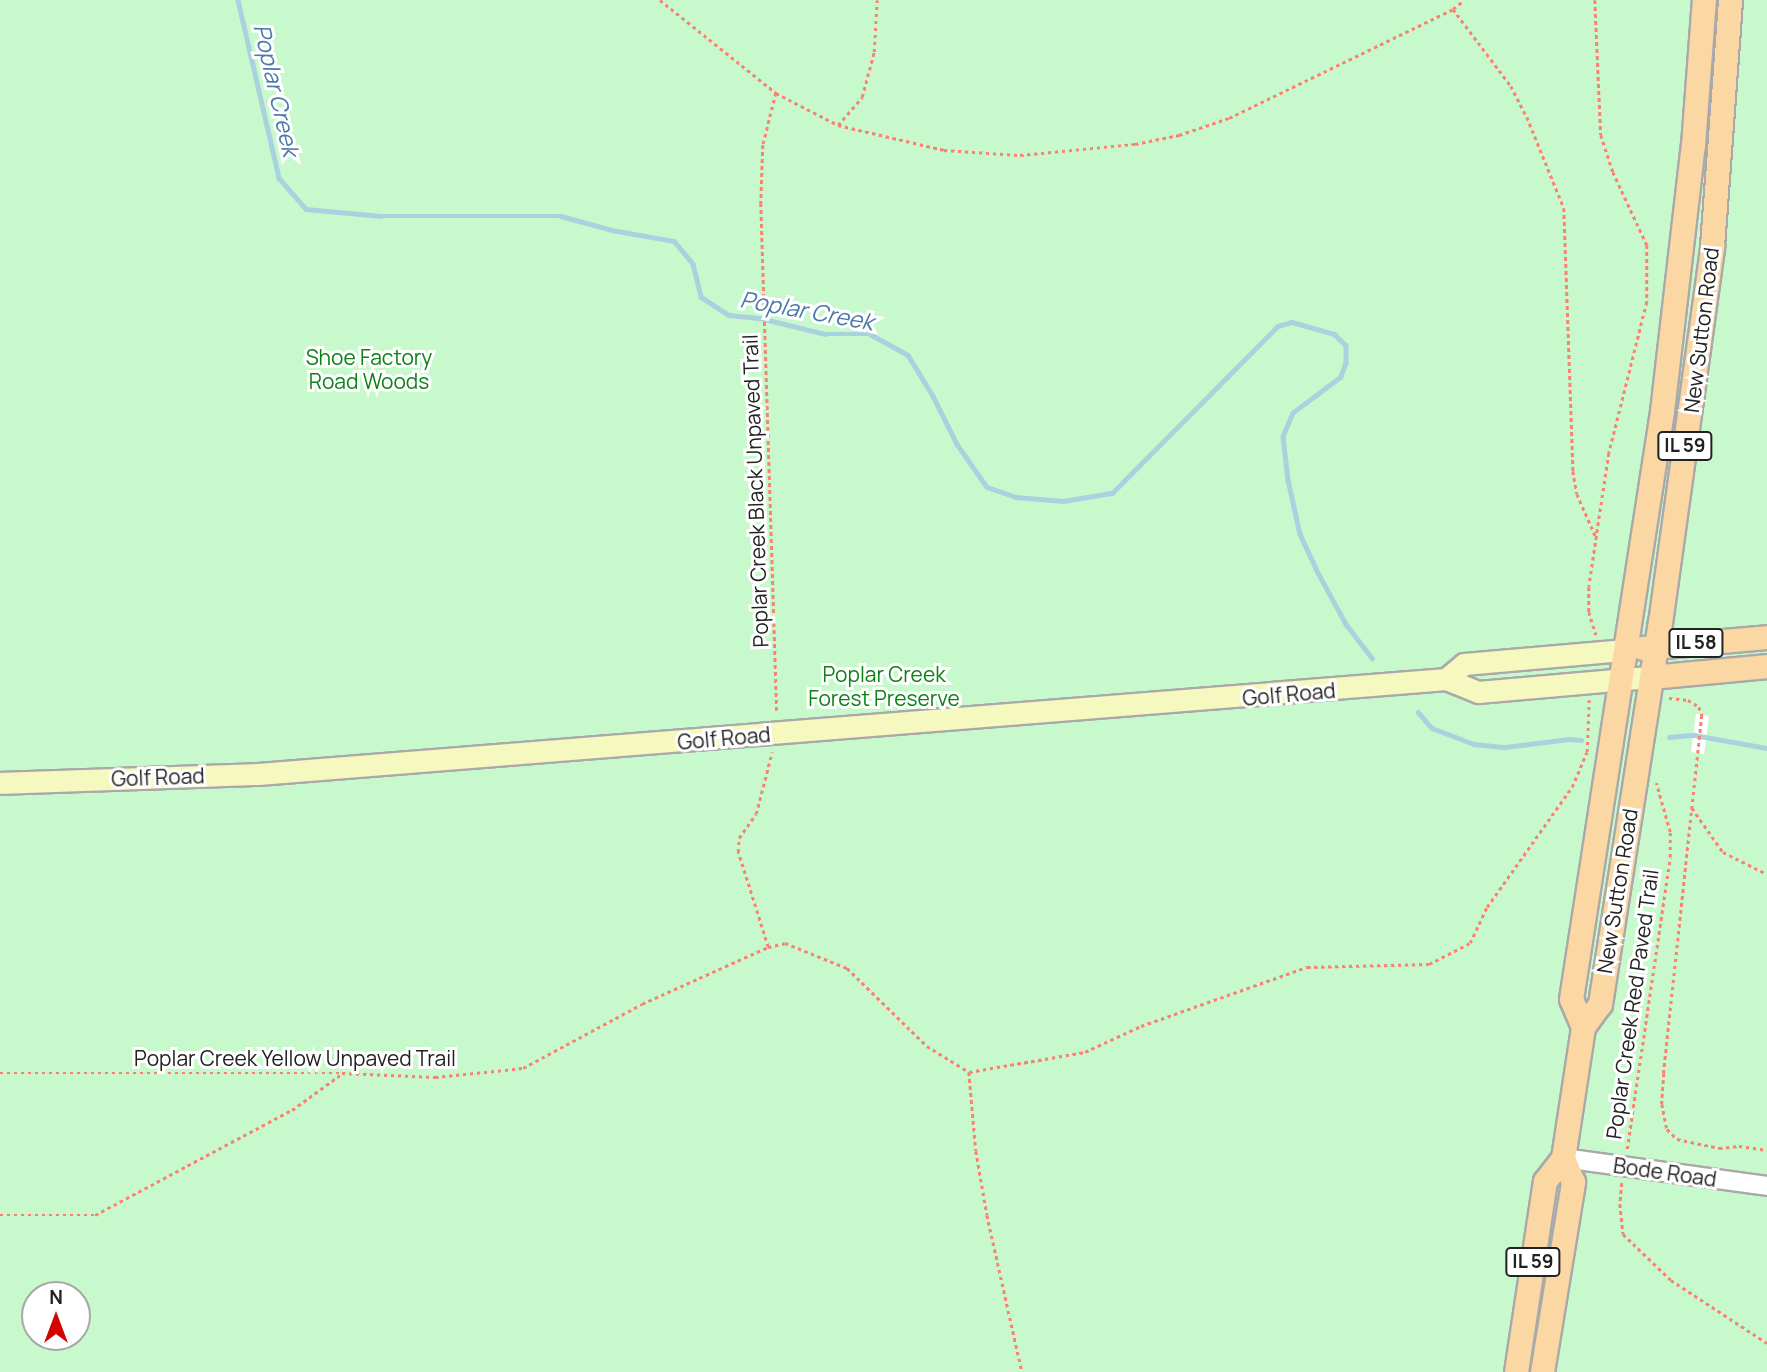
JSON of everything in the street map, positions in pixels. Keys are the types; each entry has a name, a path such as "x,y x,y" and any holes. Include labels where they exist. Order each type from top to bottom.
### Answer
{"main road":[{"name":"New Sutton Road","path":"1583,1027 1572,999 1672,331 1693,145 1703,0"},
{"name":"New Sutton Road","path":"1516,1372 1545,1181 1563,1158 1583,1027 1600,1004 1656,647 1710,258 1730,0"},
{"name":"Golf Road","path":"1446,679 1464,664 1767,637"},
{"name":"Golf Road","path":"0,783 271,773 1378,687 1446,679 1478,692 1767,666"},
{"name":"New Sutton Road","path":"1542,1372 1573,1182 1563,1158"}],"street":[{"name":"Bode Road","path":"1563,1158 1767,1186"}],"path":[{"path":"660,0 776,93 838,125 901,142 977,153 1020,155 1135,144 1179,135 1229,118 1453,9 1464,0"},
{"path":"838,125 862,97 874,52 877,0"},
{"path":"1595,0 1601,135 1613,172 1647,245 1647,302 1609,453 1589,587 1589,612 1596,633"},
{"path":"1453,9 1511,86 1527,117 1564,208 1573,471 1577,494 1596,538"},
{"name":"Poplar Creek Black Unpaved Trail","path":"776,93 763,145 761,203 777,723"},
{"path":"1667,698 1688,699 1699,707 1702,715 1664,1073 1667,1129 1677,1139 1719,1148 1739,1146 1767,1150"},
{"path":"1022,1372 987,1215 976,1151 969,1072 1086,1052 1141,1026 1307,967 1429,964 1470,943 1487,907 1572,788 1587,752 1589,701"},
{"path":"768,947 738,852 739,838 756,814 773,750"},
{"name":"Poplar Creek Red Paved Trail","path":"1656,778 1655,790 1670,832 1670,857 1620,1204 1623,1234 1671,1280 1767,1343"},
{"path":"1692,808 1723,852 1767,874"},
{"name":"Poplar Creek Yellow Unpaved Trail","path":"0,1073 342,1073 435,1077 523,1068 642,1004 768,947 785,943 847,968 927,1046 969,1072"},
{"path":"0,1215 95,1215 292,1110 342,1073"}],"green space":[{"name":"Poplar Creek Forest Preserve","path":"0,0 1767,0 1767,1372 0,1372"}],"pier":[{"path":"1696,714 1709,716 1704,754 1691,752"}],"waterway":[{"name":"Poplar Creek","path":"238,0 279,178 306,209 381,216 561,216 612,230 674,241 693,264 701,297 729,315 760,318 825,334 870,334 908,355 933,396 957,444 987,487 1016,497 1063,501 1112,493 1278,326 1292,322 1334,334 1346,345 1346,363 1341,377 1293,413 1283,436 1288,480 1300,534 1316,569 1346,624 1372,658"},
{"name":"Poplar Creek","path":"1418,712 1432,728 1474,744 1505,747 1581,740"},
{"name":"Poplar Creek","path":"1669,737 1694,735 1767,748"}],"park label":[{"name":"Shoe Factory Road Woods","path":"369,369"}]}
